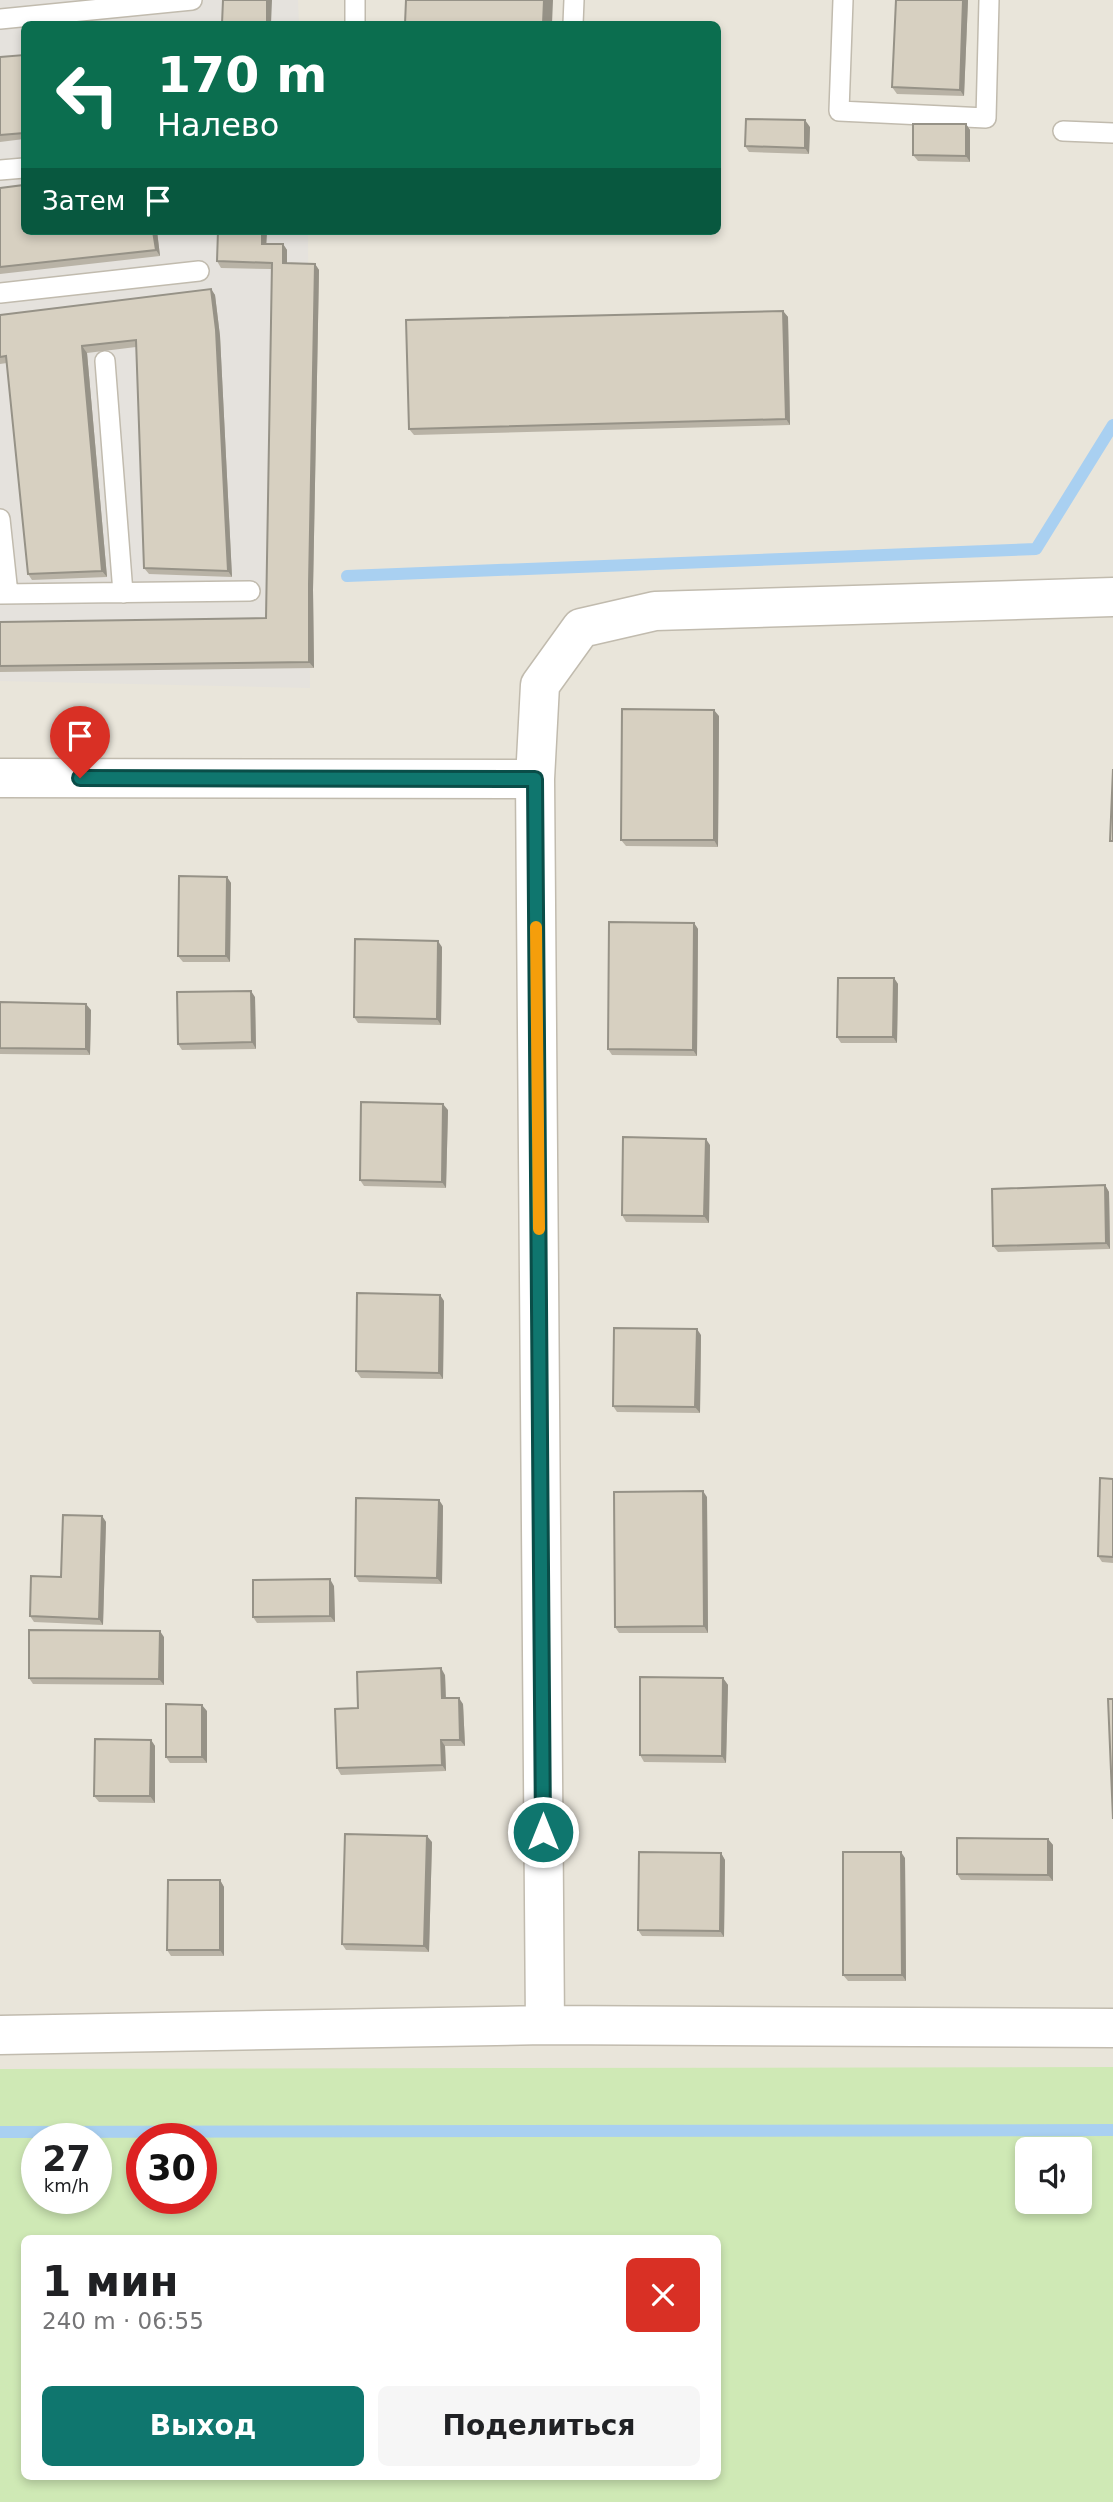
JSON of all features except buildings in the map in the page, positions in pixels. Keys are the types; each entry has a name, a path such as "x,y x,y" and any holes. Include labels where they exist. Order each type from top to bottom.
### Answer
{"street":[{"path":"545,2025 535,779 540,685 581,628 655,611 1113,597"},
{"path":"0,778 535,779"},
{"path":"0,2035 545,2025 1113,2028"}],"lane":[{"path":"0,19 192,0"},
{"path":"355,0 355,21"},
{"path":"573,21 574,0"},
{"path":"843,0 839,111 986,118 989,0"},
{"path":"1063,131 1113,133"},
{"path":"0,170 21,168"},
{"path":"0,293 199,271"},
{"path":"105,361 123,593"},
{"path":"0,519 4,594 250,591"}],"shaded area":[{"path":"0,0 1113,0 1113,2405 721,2239 721,2235 21,2235 21,2248 0,2317"},
{"path":"0,0 298,0 299,21 21,21 21,235 308,235 310,688 0,681"}],"green space":[{"path":"1113,2067 1113,2502 0,2502 0,2069"}],"waterway":[{"path":"347,576 1036,549 1113,425"},
{"path":"0,2132 1113,2130"}],"slow traffic":[{"path":"536,927 539,1229"}],"route":[{"path":"80,778 535,779 543,1832"}]}
